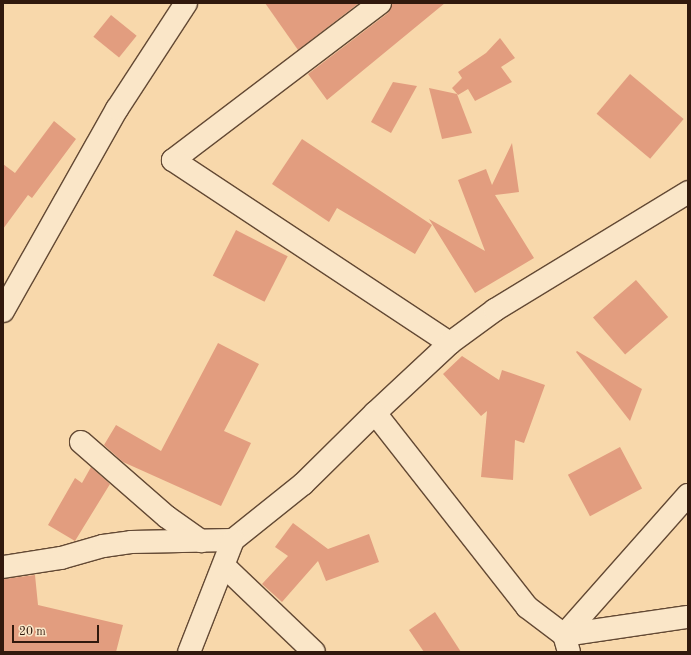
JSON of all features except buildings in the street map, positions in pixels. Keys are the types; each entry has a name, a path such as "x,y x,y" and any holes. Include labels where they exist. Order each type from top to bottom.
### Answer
{"street":[{"path":"3,311 117,109 186,3"},
{"path":"380,3 173,160 450,343"},
{"path":"189,652 233,540 303,484 375,413 450,343 495,310 688,192"},
{"path":"375,413 527,607 566,643"},
{"path":"81,442 168,517 201,541"},
{"path":"566,643 688,495"},
{"path":"3,567 61,558 103,546 131,542 233,540"},
{"path":"224,566 314,652"},
{"path":"566,643 688,617"}]}
